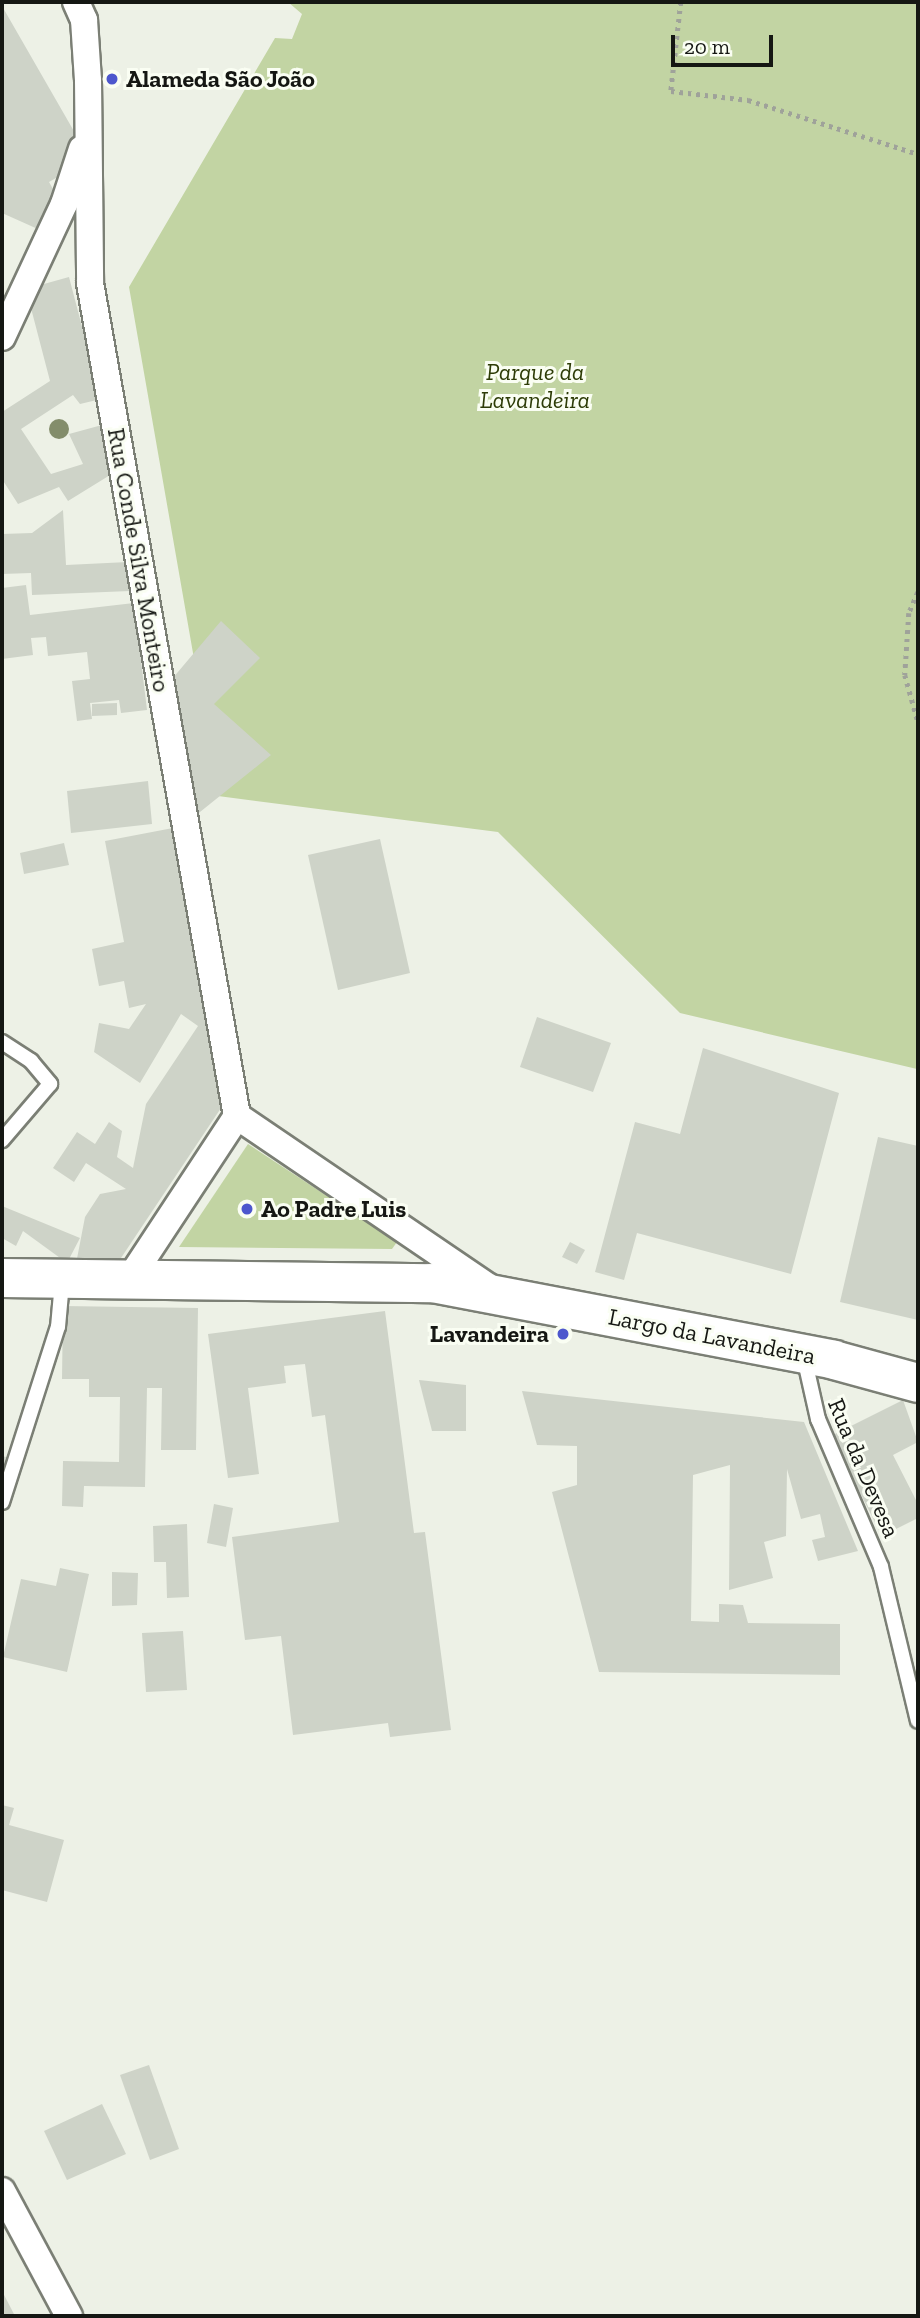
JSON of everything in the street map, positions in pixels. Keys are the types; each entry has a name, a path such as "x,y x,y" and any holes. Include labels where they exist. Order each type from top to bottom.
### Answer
{"main road":[{"name":"Largo da Lavandeira","path":"2,1278 127,1283 376,1279 504,1297 804,1354 918,1383"}],"street":[{"name":"Rua Conde Silva Monteiro","path":"83,8 89,125 90,283 237,1116"},
{"path":"2,337 64,204 89,125"},
{"path":"127,1283 237,1116"},
{"name":"Largo da Lavandeira","path":"237,1116 504,1297"},
{"path":"2,2190 69,2316"}],"lane":[{"path":"2,1042 31,1061 50,1084 2,1140"},
{"path":"2,1502 58,1327 62,1282"},
{"name":"Rua da Devesa","path":"804,1354 818,1419 881,1567 918,1721"}],"path":[{"path":"681,2 671,91 748,100 918,153"},
{"path":"918,592 909,613 905,675 918,722"}],"green space":[{"name":"Parque da Lavandeira","path":"288,2 918,2 917,1069 680,1013 498,832 218,796 129,287 275,38 292,39 302,14"},
{"path":"248,1144 397,1242 392,1249 179,1247"}],"building":[{"path":"2,6 75,133 63,174 49,182 53,189 40,230 2,213"},
{"path":"69,277 101,399 80,404 73,395 21,429 51,474 83,464 69,434 102,425 115,472 68,501 59,487 18,504 2,479 2,412 50,381 26,289"},
{"path":"63,510 66,565 128,562 130,591 32,595 31,573 2,574 2,534 32,533"},
{"path":"26,585 30,615 134,603 147,710 121,713 119,700 90,703 92,719 77,721 72,681 90,679 87,652 48,656 46,637 31,638 33,655 2,659 2,588"},
{"path":"221,621 260,658 214,704 271,755 195,816 172,679"},
{"path":"117,703 117,715 92,716 92,704"},
{"path":"148,781 152,824 71,833 67,791"},
{"path":"173,828 225,1102 119,1261 75,1269 85,1217 100,1194 126,1189 86,1163 74,1182 53,1168 77,1132 95,1144 109,1122 122,1131 117,1157 133,1168 146,1104 198,1026 181,1014 140,1083 94,1052 99,1023 129,1029 146,1004 129,1008 124,981 99,986 92,949 124,942 105,841"},
{"path":"380,839 410,973 338,990 308,855"},
{"path":"64,843 69,865 24,874 20,853"},
{"path":"537,1017 611,1043 593,1092 520,1067"},
{"path":"703,1048 839,1093 791,1274 637,1233 624,1280 595,1272 635,1122 680,1134"},
{"path":"878,1137 918,1146 918,1320 840,1302"},
{"path":"2,1206 80,1238 67,1263 23,1231 16,1246 2,1238"},
{"path":"570,1242 585,1250 577,1264 562,1257"},
{"path":"63,1306 198,1308 196,1450 161,1450 162,1388 147,1388 145,1487 84,1486 83,1507 62,1506 63,1461 119,1462 120,1397 89,1397 89,1379 62,1379"},
{"path":"385,1311 414,1533 425,1532 451,1730 390,1737 388,1723 293,1735 281,1636 245,1640 232,1537 339,1522 325,1415 312,1417 305,1364 284,1366 286,1383 248,1388 259,1474 228,1478 208,1334"},
{"path":"419,1380 466,1385 466,1431 432,1431"},
{"path":"522,1391 804,1422 858,1551 818,1561 812,1540 825,1537 820,1514 801,1519 787,1469 786,1536 764,1542 773,1578 729,1590 730,1465 693,1475 691,1621 719,1622 719,1604 743,1605 748,1623 840,1624 840,1675 599,1672 552,1492 577,1485 577,1446 537,1445"},
{"path":"903,1400 918,1442 893,1455 918,1504 918,1518 882,1536 831,1436"},
{"path":"2,1456 6,1457 3,1473 2,1473"},
{"path":"214,1504 233,1508 226,1547 207,1543"},
{"path":"187,1524 189,1597 167,1598 166,1562 154,1562 153,1526"},
{"path":"60,1568 89,1574 67,1672 3,1657 21,1579 56,1586"},
{"path":"112,1572 138,1573 137,1605 112,1606"},
{"path":"183,1631 187,1690 146,1692 142,1633"},
{"path":"2,1805 14,1808 9,1825 64,1840 47,1902 2,1890"},
{"path":"149,2065 179,2149 150,2160 120,2075"},
{"path":"102,2104 126,2154 67,2180 44,2131"},
{"path":"2,2291 15,2316 2,2316"}],"place":[{"name":"Alameda São João","path":"112,79"},
{"name":"Ao Padre Luis","path":"247,1209"},
{"name":"Lavandeira","path":"563,1334"}]}
